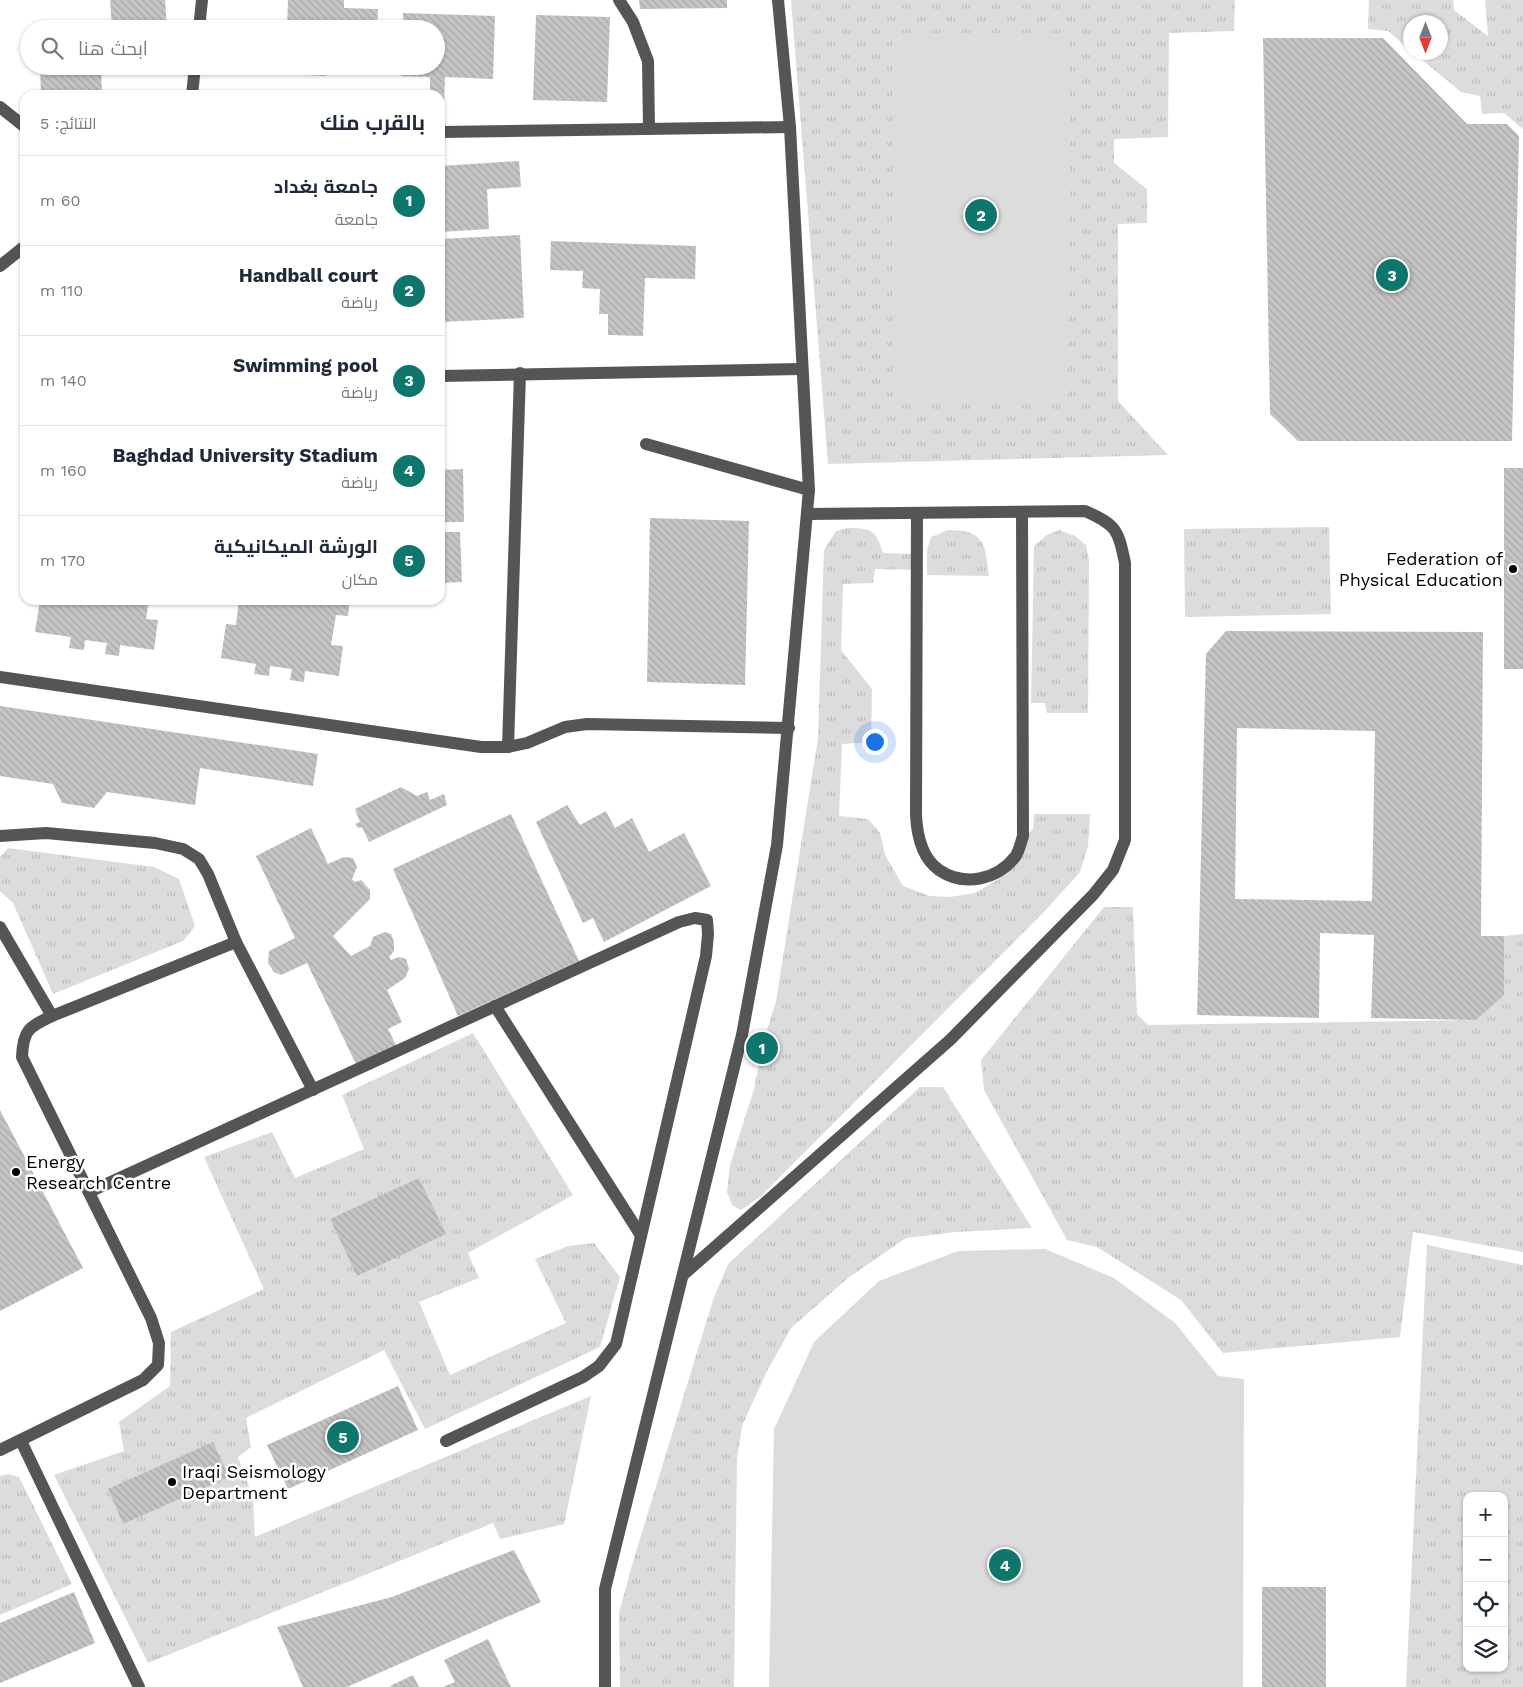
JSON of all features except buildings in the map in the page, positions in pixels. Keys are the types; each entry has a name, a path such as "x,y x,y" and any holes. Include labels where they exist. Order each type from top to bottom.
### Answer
{"lane":[{"path":"200,20 202,0"},
{"path":"619,0 633,22 648,61 649,130"},
{"path":"605,1687 605,1589 744,1026 777,845 789,728 809,490 801,369 790,127 778,0"},
{"path":"193,90 194,75"},
{"path":"0,107 20,123"},
{"path":"445,132 790,127"},
{"path":"0,266 20,250"},
{"path":"445,376 801,369"},
{"path":"508,747 520,373"},
{"path":"646,444 809,490"},
{"path":"917,513 916,815 918,836 926,854 939,870 961,879 983,879 1002,871 1016,856 1023,836 1022,512"},
{"path":"683,1275 950,1040 1094,895 1113,870 1125,840 1125,563 1120,540 1108,522 1086,512 808,514"},
{"path":"0,677 480,747 508,747 527,744 564,727 587,724 789,728"},
{"path":"0,836 46,833 155,843 183,848 199,859 208,874 236,942 312,1090"},
{"path":"89,1192 679,922 695,918 707,920 706,956 616,1344 599,1366 583,1377 446,1441"},
{"path":"0,927 52,1016"},
{"path":"0,1450 143,1380 158,1365 159,1343 151,1318 22,1058 22,1039 32,1026 52,1016 236,942"},
{"path":"495,1006 640,1234"},
{"path":"21,1441 139,1687"}],"green space":[{"path":"791,0 1235,0 1234,31 1169,33 1168,137 1114,139 1114,163 1147,189 1147,223 1118,224 1118,401 1168,455 828,464"},
{"path":"1369,0 1453,0 1454,10 1488,36 1485,0 1523,0 1523,129 1504,113 1482,114 1480,96 1461,92 1422,60 1448,60 1448,15 1403,15 1403,44 1388,31 1368,29"},
{"path":"893,33 1070,33 1068,397 892,396"},
{"path":"1329,527 1331,614 1185,617 1184,529"},
{"path":"848,528 871,532 878,539 883,553 913,554 913,570 875,569 873,583 843,584 841,650 872,689 871,742 842,744 839,816 868,819 880,833 885,855 903,886 930,896 950,897 975,893 1007,874 1021,857 1028,834 1033,829 1034,814 1090,814 1088,846 1080,872 1043,913 761,1196 741,1210 732,1205 727,1192 730,1165 754,1089 764,1040 776,1001 818,738 824,550 836,531"},
{"path":"948,530 961,531 977,536 984,548 989,576 927,575 927,551 931,537"},
{"path":"1059,530 1075,536 1086,545 1089,560 1088,713 1047,713 1045,703 1031,703 1034,546 1047,535"},
{"path":"8,848 154,867 179,879 195,926 183,941 53,994 13,903 0,891 0,857"},
{"path":"1104,907 1133,907 1137,1014 1148,1025 1476,1020 1503,995 1504,936 1523,934 1523,1252 1413,1232 1400,1337 1223,1353 1181,1300 1097,1247 1067,1240 984,1090 981,1060"},
{"path":"473,1033 573,1195 468,1253 479,1278 419,1302 450,1375 566,1323 535,1259 568,1246 594,1243 620,1277 600,1347 425,1429 384,1350 246,1418 251,1447 238,1457 253,1498 255,1537 591,1396 564,1524 500,1539 493,1523 148,1663 54,1475 124,1451 119,1422 170,1386 171,1332 264,1289 204,1157 272,1132 295,1178 364,1149 342,1095"},
{"path":"920,1087 943,1087 1032,1228 956,1232 906,1238 848,1278 791,1328 766,1373 742,1426 737,1459 734,1687 620,1687 619,1613 713,1300 728,1264"},
{"path":"1427,1245 1523,1265 1523,1687 1406,1687"},
{"path":"1045,1249 1114,1278 1175,1323 1218,1376 1244,1379 1243,1687 769,1687 774,1429 814,1342 879,1281 958,1251"},
{"path":"8,1474 19,1477 72,1584 0,1615 0,1476"}],"place":[{"name":"Handball court","path":"981,215"},
{"name":"Swimming pool","path":"1392,275"},
{"name":"Federation of Physical Education","path":"1513,569"},
{"name":"جامعة بغداد","path":"762,1048"},
{"name":"Energy Research Centre","path":"16,1172"},
{"name":"الورشة الميكانيكية","path":"343,1437"},
{"name":"Iraqi Seismology Department","path":"172,1482"},
{"name":"Baghdad University Stadium","path":"1005,1565"}]}
